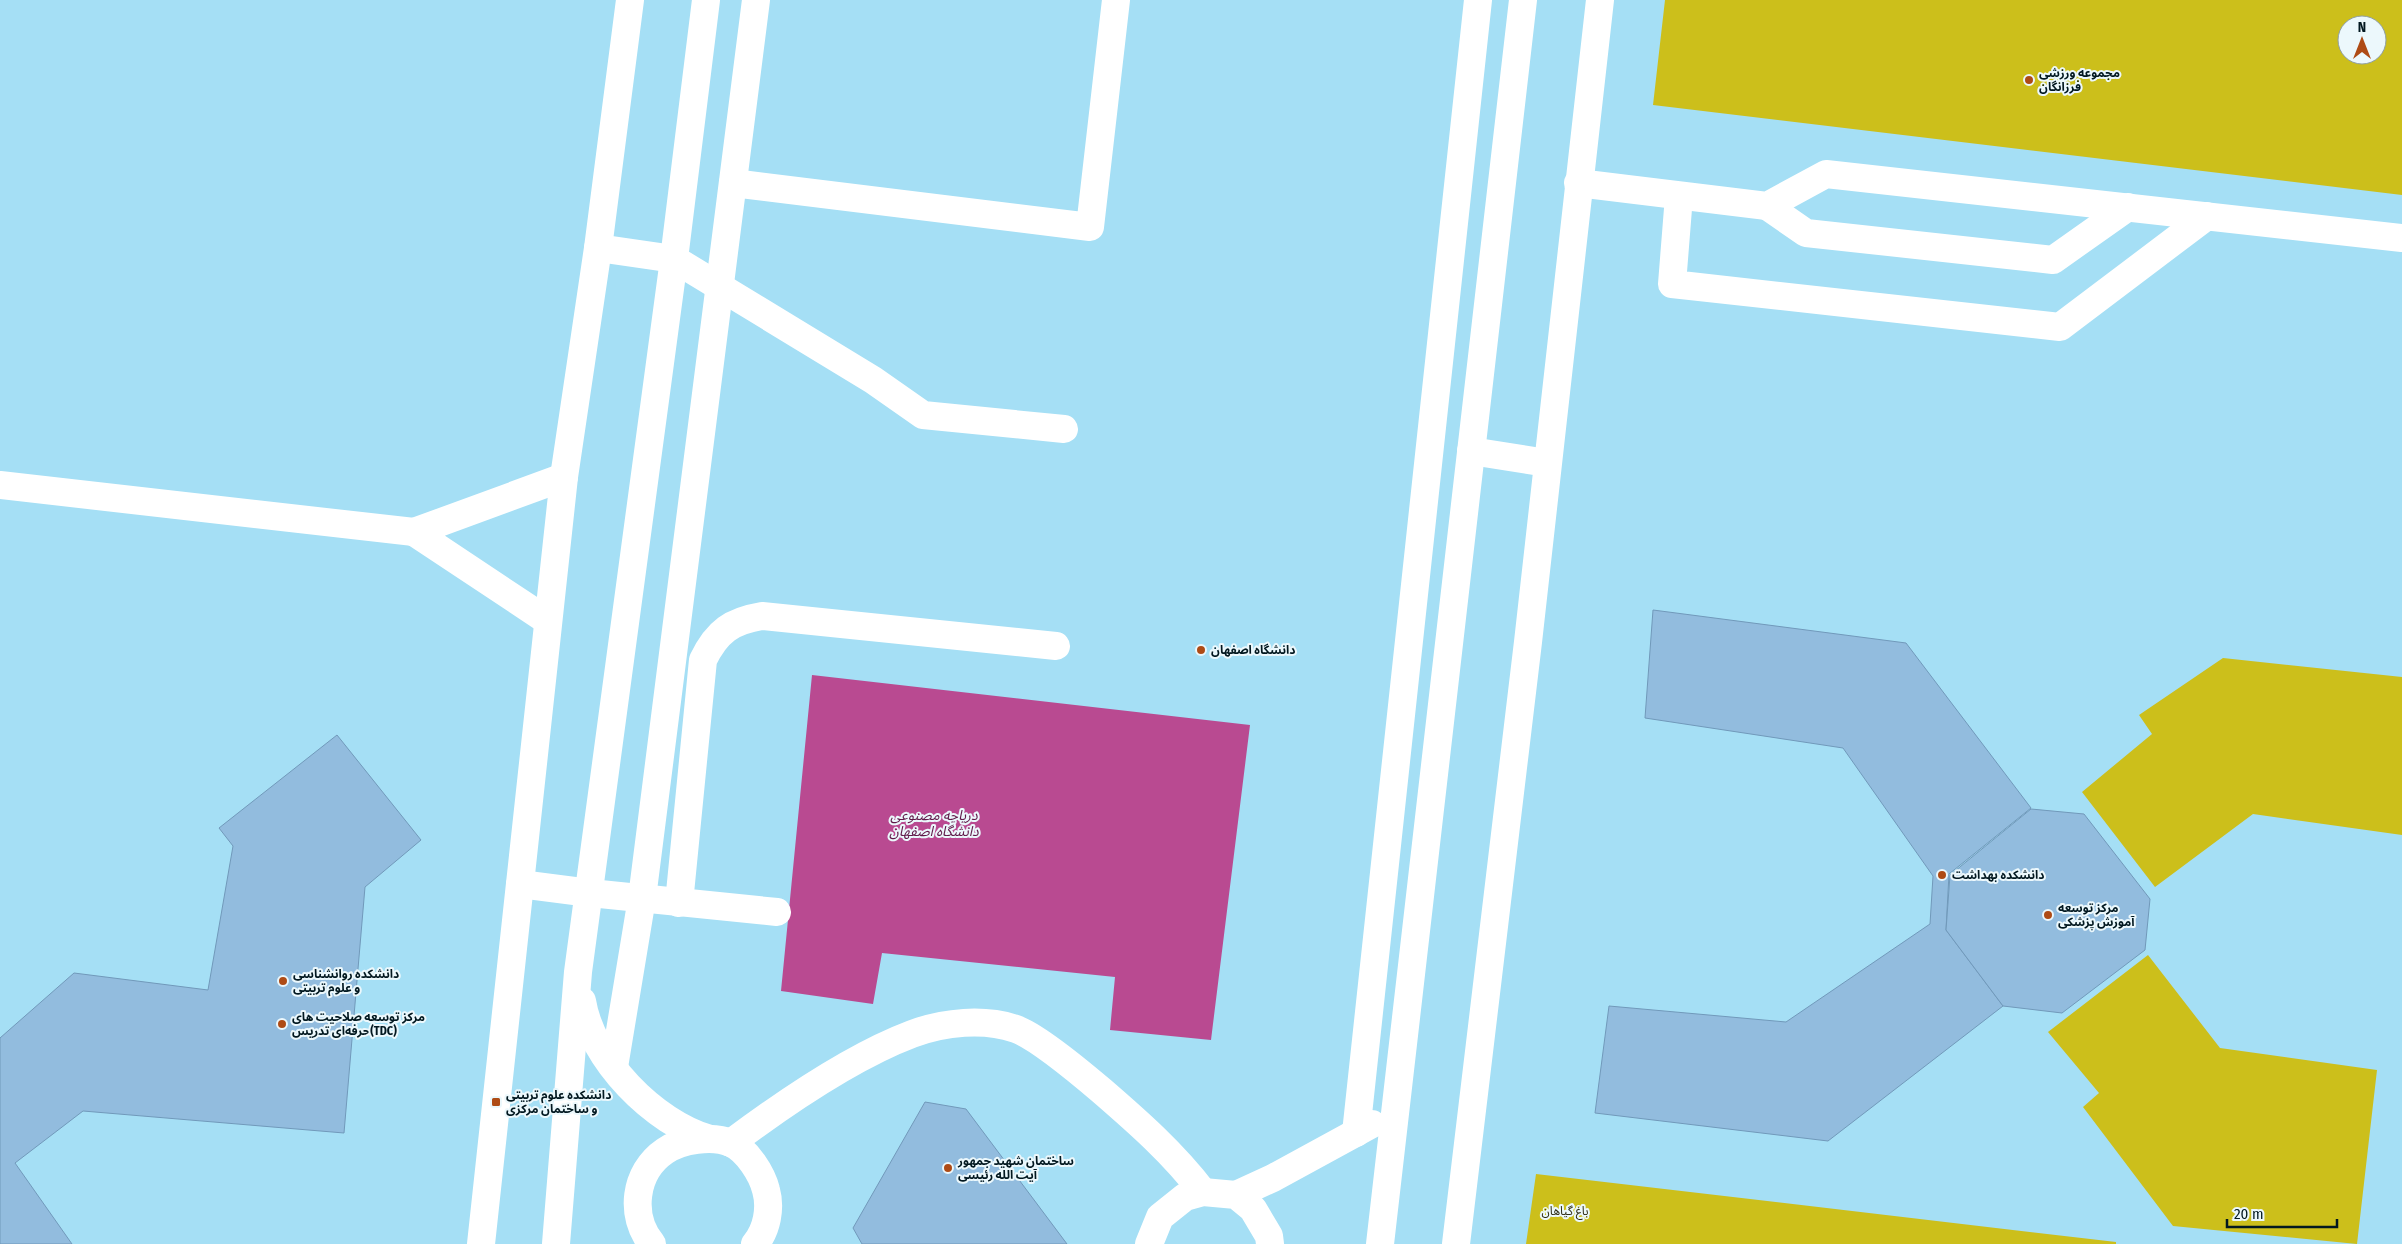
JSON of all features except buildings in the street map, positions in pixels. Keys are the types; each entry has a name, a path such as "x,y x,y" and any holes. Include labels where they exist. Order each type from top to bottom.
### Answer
{"street":[{"path":"481,1244 564,476 598,248 630,0"},
{"path":"556,1244 578,972 674,259 706,0"},
{"path":"614,1067 642,898 756,0"},
{"path":"733,183 1090,227 1116,0"},
{"path":"1356,1133 1478,0"},
{"path":"1380,1244 1523,0"},
{"path":"1456,1244 1528,642 1600,0"},
{"path":"1767,206 1826,174 2402,238"},
{"path":"1578,183 1767,206 1806,233 2053,260 2128,207"},
{"path":"1679,196 1672,284 2060,327 2207,216"},
{"path":"598,248 674,259 719,284 923,415 1064,429"},
{"path":"1471,451 1547,463"},
{"path":"0,485 414,532 564,476"},
{"path":"414,532 548,621"},
{"path":"679,903 703,660 712,642 725,630 742,619 762,616 1056,646"},
{"path":"520,884 590,894 777,912"},
{"path":"578,972 585,1017 591,1034 627,1083 660,1113 690,1134 722,1142 753,1162 763,1179 769,1200 766,1223 755,1244"},
{"path":"652,1244 642,1233 636,1208 639,1186 650,1164 665,1151 688,1141 722,1142 813,1088 905,1037 950,1024 985,1023 1017,1029 1086,1078 1168,1149 1203,1192"},
{"path":"1148,1244 1160,1217 1185,1197 1203,1192 1236,1195 1273,1178 1382,1119 1401,1070"},
{"path":"1236,1195 1253,1209 1269,1236 1270,1244"}],"green space":[{"name":"مجموعه ورزشی فرزانگان","path":"1665,0 2402,0 2402,195 1653,105"},
{"path":"2223,658 2402,677 2402,835 2253,814 2155,887 2082,792 2152,734 2139,715"},
{"path":"2148,955 2220,1048 2377,1070 2357,1244 2173,1226 2083,1107 2099,1093 2048,1032"},
{"name":"باغ گیاهان","path":"1536,1174 2116,1242 2116,1244 1526,1244"}],"water":[{"name":"دریاچه مصنوعی دانشگاه اصفهان","path":"812,675 1250,725 1211,1040 1110,1030 1115,977 882,953 873,1004 781,991"}],"place":[{"name":"مجموعه ورزشی فرزانگان","path":"2029,80"},
{"name":"دانشگاه اصفهان","path":"1201,650"},
{"name":"دانشکده بهداشت","path":"1942,875"},
{"name":"مرکز توسعه آموزش پزشکی","path":"2048,915"},
{"name":"دانشکده روانشناسی و علوم تربیتی","path":"283,981"},
{"name":"مرکز توسعه صلاحیت های حرفه‌ای تدریس(TDC)","path":"282,1024"},
{"name":"دانشکده علوم تربیتی و ساختمان مرکزی","path":"496,1102"},
{"name":"ساختمان شهید جمهور آیت الله رئیسی","path":"948,1168"}]}
